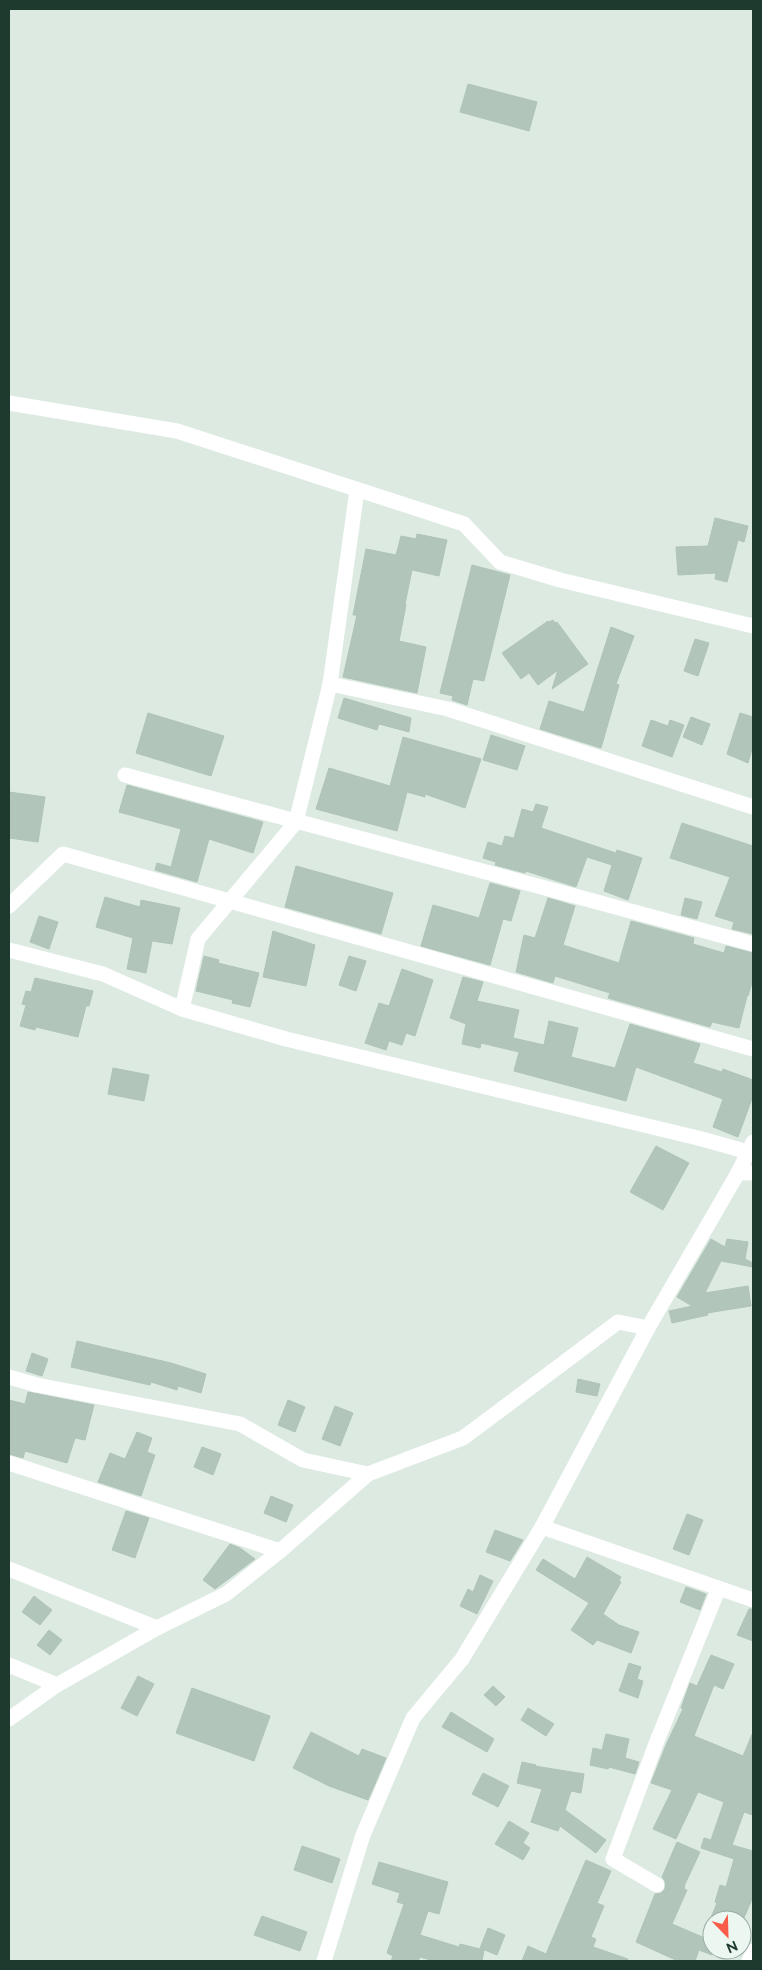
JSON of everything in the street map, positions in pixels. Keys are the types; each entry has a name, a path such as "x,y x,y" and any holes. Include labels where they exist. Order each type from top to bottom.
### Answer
{"street":[{"path":"9,403 176,431 464,524 500,562 560,580 753,626"},
{"path":"182,1010 198,939 296,822 330,684 357,490"},
{"path":"330,684 448,709 753,807"},
{"path":"125,775 753,944"},
{"path":"9,906 63,854 753,1049"},
{"path":"9,950 103,974 182,1010 286,1039 692,1137 751,1147 738,1173 648,1328 542,1527 462,1658 413,1718 364,1835 325,1961"},
{"path":"738,1173 753,1172"},
{"path":"9,1718 57,1685 157,1628 226,1594 280,1551 368,1474 463,1438 618,1322 648,1328"},
{"path":"9,1376 37,1385 240,1424 303,1460 368,1474"},
{"path":"9,1463 280,1551"},
{"path":"542,1527 718,1590 753,1600"},
{"path":"9,1569 157,1628"},
{"path":"657,1885 613,1859 657,1741 718,1590"},
{"path":"9,1666 57,1685"},
{"path":"749,1961 753,1951"}],"building":[{"path":"468,84 537,102 529,131 460,112"},
{"path":"715,518 748,526 744,542 738,540 727,582 715,579 716,573 678,575 676,547 708,546"},
{"path":"417,534 447,540 439,576 412,570 405,604 399,641 426,647 417,693 343,677 357,615 353,615 366,549 396,555 401,536 416,539"},
{"path":"472,565 510,575 484,681 473,679 467,705 452,700 453,696 440,693"},
{"path":"553,620 555,623 557,622 588,664 552,689 558,670 538,685 529,673 521,679 502,653 548,621"},
{"path":"611,627 634,636 616,684 619,685 601,748 540,729 549,701 584,712"},
{"path":"695,639 709,643 698,676 684,671"},
{"path":"344,698 411,718 409,732 379,724 377,730 338,718"},
{"path":"148,713 224,736 211,776 136,753"},
{"path":"740,713 753,717 753,746 748,763 727,754"},
{"path":"691,717 710,724 702,745 683,737"},
{"path":"651,720 668,726 670,720 684,725 672,757 642,746"},
{"path":"491,735 525,746 517,770 483,760"},
{"path":"403,737 481,759 465,808 425,794 425,797 407,792 397,831 316,809 329,768 390,786"},
{"path":"127,785 263,822 253,853 209,839 197,882 155,870 157,863 171,867 181,829 119,812"},
{"path":"9,792 45,797 38,842 9,838"},
{"path":"536,804 548,807 541,828 616,853 617,850 642,858 628,900 604,891 612,865 587,857 576,887 526,871 525,873 495,865 496,862 483,858 488,842 502,846 505,836 514,838 522,809 533,812"},
{"path":"682,823 753,846 753,934 732,929 734,922 715,916 730,877 670,858"},
{"path":"296,866 393,893 381,934 285,907"},
{"path":"490,883 520,891 511,921 503,919 490,965 421,946 433,905 479,918"},
{"path":"105,897 140,907 141,900 180,908 172,944 152,941 146,973 127,969 133,938 96,927"},
{"path":"548,898 575,906 563,945 619,963 631,921 694,938 693,944 724,953 726,946 753,953 753,979 739,1028 712,1022 710,1027 608,998 610,993 555,976 553,983 516,972 524,935 535,938"},
{"path":"685,898 702,902 697,919 681,915"},
{"path":"39,916 58,922 49,949 30,942"},
{"path":"273,931 315,945 306,986 263,977"},
{"path":"204,956 219,960 218,963 259,973 250,1007 232,1003 233,1000 196,991"},
{"path":"349,956 366,961 356,991 339,985"},
{"path":"402,969 433,980 415,1036 406,1033 402,1045 389,1041 386,1050 365,1043 379,1003 389,1006"},
{"path":"463,977 483,982 477,1001 519,1010 513,1038 544,1045 549,1021 578,1028 571,1057 615,1068 630,1024 700,1044 693,1063 722,1072 723,1069 753,1080 753,1096 738,1137 713,1127 723,1099 636,1067 626,1101 514,1071 519,1052 481,1043 480,1048 462,1044 466,1024 450,1018"},
{"path":"35,978 93,991 89,1006 86,1006 78,1037 36,1027 35,1030 20,1026 26,1005 22,1004 26,991 31,992"},
{"path":"113,1068 149,1075 144,1101 108,1094"},
{"path":"656,1146 689,1163 663,1210 630,1192"},
{"path":"711,1239 725,1247 727,1239 748,1242 745,1259 753,1263 753,1267 721,1261 705,1293 748,1286 751,1306 707,1313 708,1315 672,1323 669,1311 692,1306 677,1297"},
{"path":"77,1341 171,1363 206,1374 201,1393 178,1386 177,1390 151,1382 150,1385 71,1367"},
{"path":"32,1353 48,1359 42,1376 26,1371"},
{"path":"578,1379 600,1384 597,1396 576,1392"},
{"path":"28,1392 94,1405 85,1440 75,1438 67,1463 25,1451 23,1458 9,1454 9,1400 25,1404"},
{"path":"288,1400 305,1407 295,1432 278,1425"},
{"path":"335,1406 353,1413 340,1446 322,1439"},
{"path":"137,1432 152,1438 147,1452 155,1455 141,1496 98,1482 110,1453 125,1459"},
{"path":"202,1447 221,1454 213,1475 194,1467"},
{"path":"271,1496 293,1505 286,1522 264,1513"},
{"path":"126,1511 149,1518 135,1558 112,1550"},
{"path":"687,1514 703,1520 689,1555 673,1549"},
{"path":"495,1530 523,1540 510,1561 486,1552"},
{"path":"230,1544 240,1548 255,1559 215,1589 203,1580"},
{"path":"587,1557 621,1577 619,1581 621,1582 603,1614 619,1625 639,1632 631,1653 597,1640 593,1645 571,1630 589,1603 536,1570 543,1559 575,1579"},
{"path":"480,1575 493,1581 477,1614 460,1606 468,1589 473,1592"},
{"path":"686,1587 706,1594 700,1610 680,1602"},
{"path":"34,1596 52,1610 40,1625 22,1612"},
{"path":"749,1609 753,1609 753,1641 737,1635"},
{"path":"49,1630 62,1640 50,1655 37,1645"},
{"path":"711,1655 734,1664 723,1689 714,1685 694,1736 743,1756 753,1732 753,1815 744,1812 732,1845 753,1851 753,1897 747,1910 714,1910 720,1885 726,1887 734,1859 701,1848 704,1838 711,1840 724,1802 698,1792 676,1839 653,1829 672,1790 651,1783 683,1709 681,1708 690,1683 697,1686"},
{"path":"629,1663 641,1667 637,1679 643,1681 638,1698 619,1691"},
{"path":"138,1676 154,1684 137,1716 121,1708"},
{"path":"493,1686 505,1697 496,1706 484,1695"},
{"path":"192,1688 270,1716 254,1761 176,1733"},
{"path":"528,1708 554,1724 546,1736 521,1720"},
{"path":"451,1712 494,1739 487,1752 442,1727"},
{"path":"311,1732 359,1756 362,1749 386,1758 368,1800 329,1786 293,1768"},
{"path":"606,1734 629,1739 625,1758 639,1762 635,1774 609,1767 608,1769 590,1765 593,1748 602,1750"},
{"path":"522,1762 584,1774 581,1793 571,1791 565,1810 606,1840 596,1853 560,1826 558,1831 531,1822 542,1789 517,1783"},
{"path":"483,1773 509,1786 498,1807 472,1794"},
{"path":"509,1821 529,1833 523,1843 530,1848 523,1860 495,1844"},
{"path":"677,1842 700,1852 685,1884 684,1889 687,1890 672,1924 702,1937 702,1951 699,1950 695,1961 678,1961 636,1942 655,1894 661,1893 665,1889 665,1881 662,1877"},
{"path":"302,1846 340,1859 332,1883 294,1870"},
{"path":"586,1860 611,1871 597,1903 604,1906 591,1937 596,1939 593,1947 628,1959 627,1961 522,1961 528,1946 546,1954"},
{"path":"379,1862 448,1882 439,1914 428,1911 420,1935 459,1947 460,1944 484,1950 482,1961 434,1961 420,1957 418,1961 391,1961 393,1956 387,1953 404,1904 397,1902 400,1893 372,1884"},
{"path":"262,1916 307,1932 300,1951 254,1935"},
{"path":"488,1928 505,1935 497,1955 480,1948"}]}
